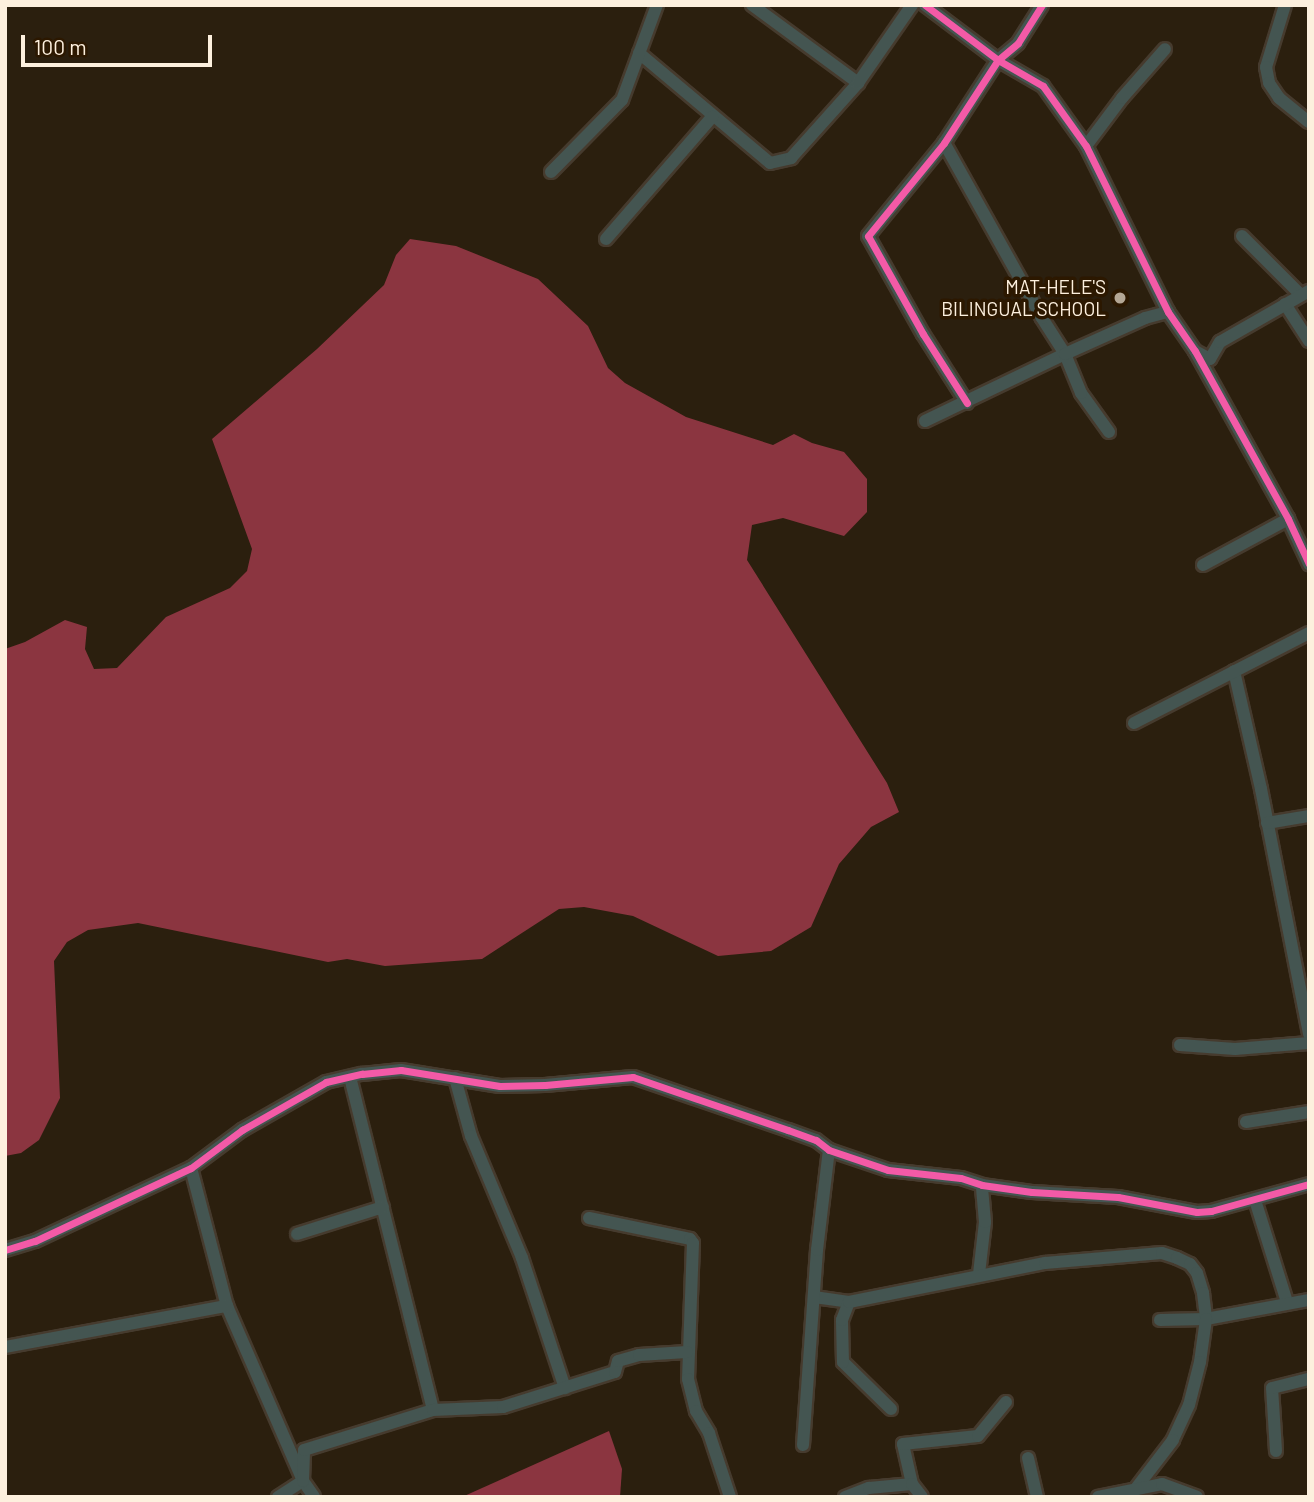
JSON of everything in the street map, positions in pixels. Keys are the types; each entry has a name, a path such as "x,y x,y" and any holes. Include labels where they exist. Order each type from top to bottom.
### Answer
{"street":[{"path":"551,172 622,100 657,5"},
{"path":"752,5 858,83"},
{"path":"639,53 770,163 791,158 858,83 912,5"},
{"path":"925,5 998,60 1044,86 1086,146 1168,312 1195,351 1288,519 1309,564"},
{"path":"967,402 923,334 868,236 944,143 998,60 1018,43 1042,5"},
{"path":"1285,5 1266,67 1269,83 1279,98 1309,122"},
{"path":"1086,146 1122,98 1165,49"},
{"path":"606,239 712,117"},
{"path":"944,143 1065,354 1081,393 1109,432"},
{"path":"1195,351 1210,359 1220,342 1305,293 1242,236"},
{"path":"1285,304 1309,341"},
{"path":"925,421 1065,354 1146,318 1168,312"},
{"path":"1203,565 1288,519"},
{"path":"1134,723 1309,634"},
{"path":"1234,671 1309,1034"},
{"path":"1267,823 1309,816"},
{"path":"1180,1045 1235,1049 1309,1043"},
{"path":"5,1250 34,1241 191,1168 242,1130 326,1082 401,1070 499,1086 633,1077 797,1133 816,1140 829,1150 888,1170 961,1178 982,1185 1068,1195 1118,1197 1197,1212 1255,1200 1309,1184"},
{"path":"350,1077 433,1410"},
{"path":"455,1078 471,1136 522,1258 565,1388"},
{"path":"1247,1122 1309,1112"},
{"path":"803,1445 829,1150"},
{"path":"191,1168 227,1306 303,1480 314,1497"},
{"path":"979,1274 985,1222 982,1185"},
{"path":"1255,1200 1287,1302"},
{"path":"297,1234 383,1207"},
{"path":"589,1218 690,1239 693,1243 688,1379 696,1411 709,1433 730,1497"},
{"path":"814,1297 849,1302 1045,1263 1162,1254 1190,1264 1198,1273 1206,1319 1189,1405 1173,1440 1137,1487"},
{"path":"1160,1320 1206,1319 1309,1300"},
{"path":"849,1302 842,1320 843,1362 891,1409"},
{"path":"5,1348 227,1306"},
{"path":"303,1480 304,1450 433,1410 502,1408 615,1372 618,1361 639,1355 687,1352"},
{"path":"1276,1451 1272,1388 1309,1379"},
{"path":"922,1497 912,1484 903,1444 978,1436 1006,1402"},
{"path":"1028,1458 1037,1497"},
{"path":"278,1497 303,1480"},
{"path":"845,1497 869,1488 912,1484"},
{"path":"1098,1497 1162,1484 1197,1497"}],"shaded area":[{"path":"410,239 456,246 538,279 588,326 608,368 625,383 686,417 773,445 794,434 812,443 844,452 867,479 867,512 844,536 783,518 752,525 747,560 887,783 899,812 871,827 839,864 811,927 771,951 718,956 633,916 584,907 559,909 482,959 385,966 347,959 328,962 138,923 88,930 67,942 54,961 60,1098 39,1140 21,1153 5,1156 5,649 25,642 65,620 87,627 85,649 94,669 117,668 166,617 230,588 247,571 252,549 212,439 317,349 384,285 396,255"},
{"path":"609,1431 622,1469 620,1497 462,1497"}],"cycle path":[{"path":"925,5 998,60 1043,86 1086,146 1168,312 1195,351 1288,519 1309,564"},
{"path":"967,403 923,334 868,236 944,143 998,60 1018,43 1042,5"},
{"path":"5,1250 35,1241 191,1168 242,1130 326,1082 362,1074 401,1070 500,1086 633,1077 816,1140 829,1150 888,1170 961,1178 982,1185 1032,1192 1118,1197 1197,1212 1211,1211 1309,1184"}],"place":[{"name":"MAT-HELE'S BILINGUAL SCHOOL","path":"1120,298"}]}
